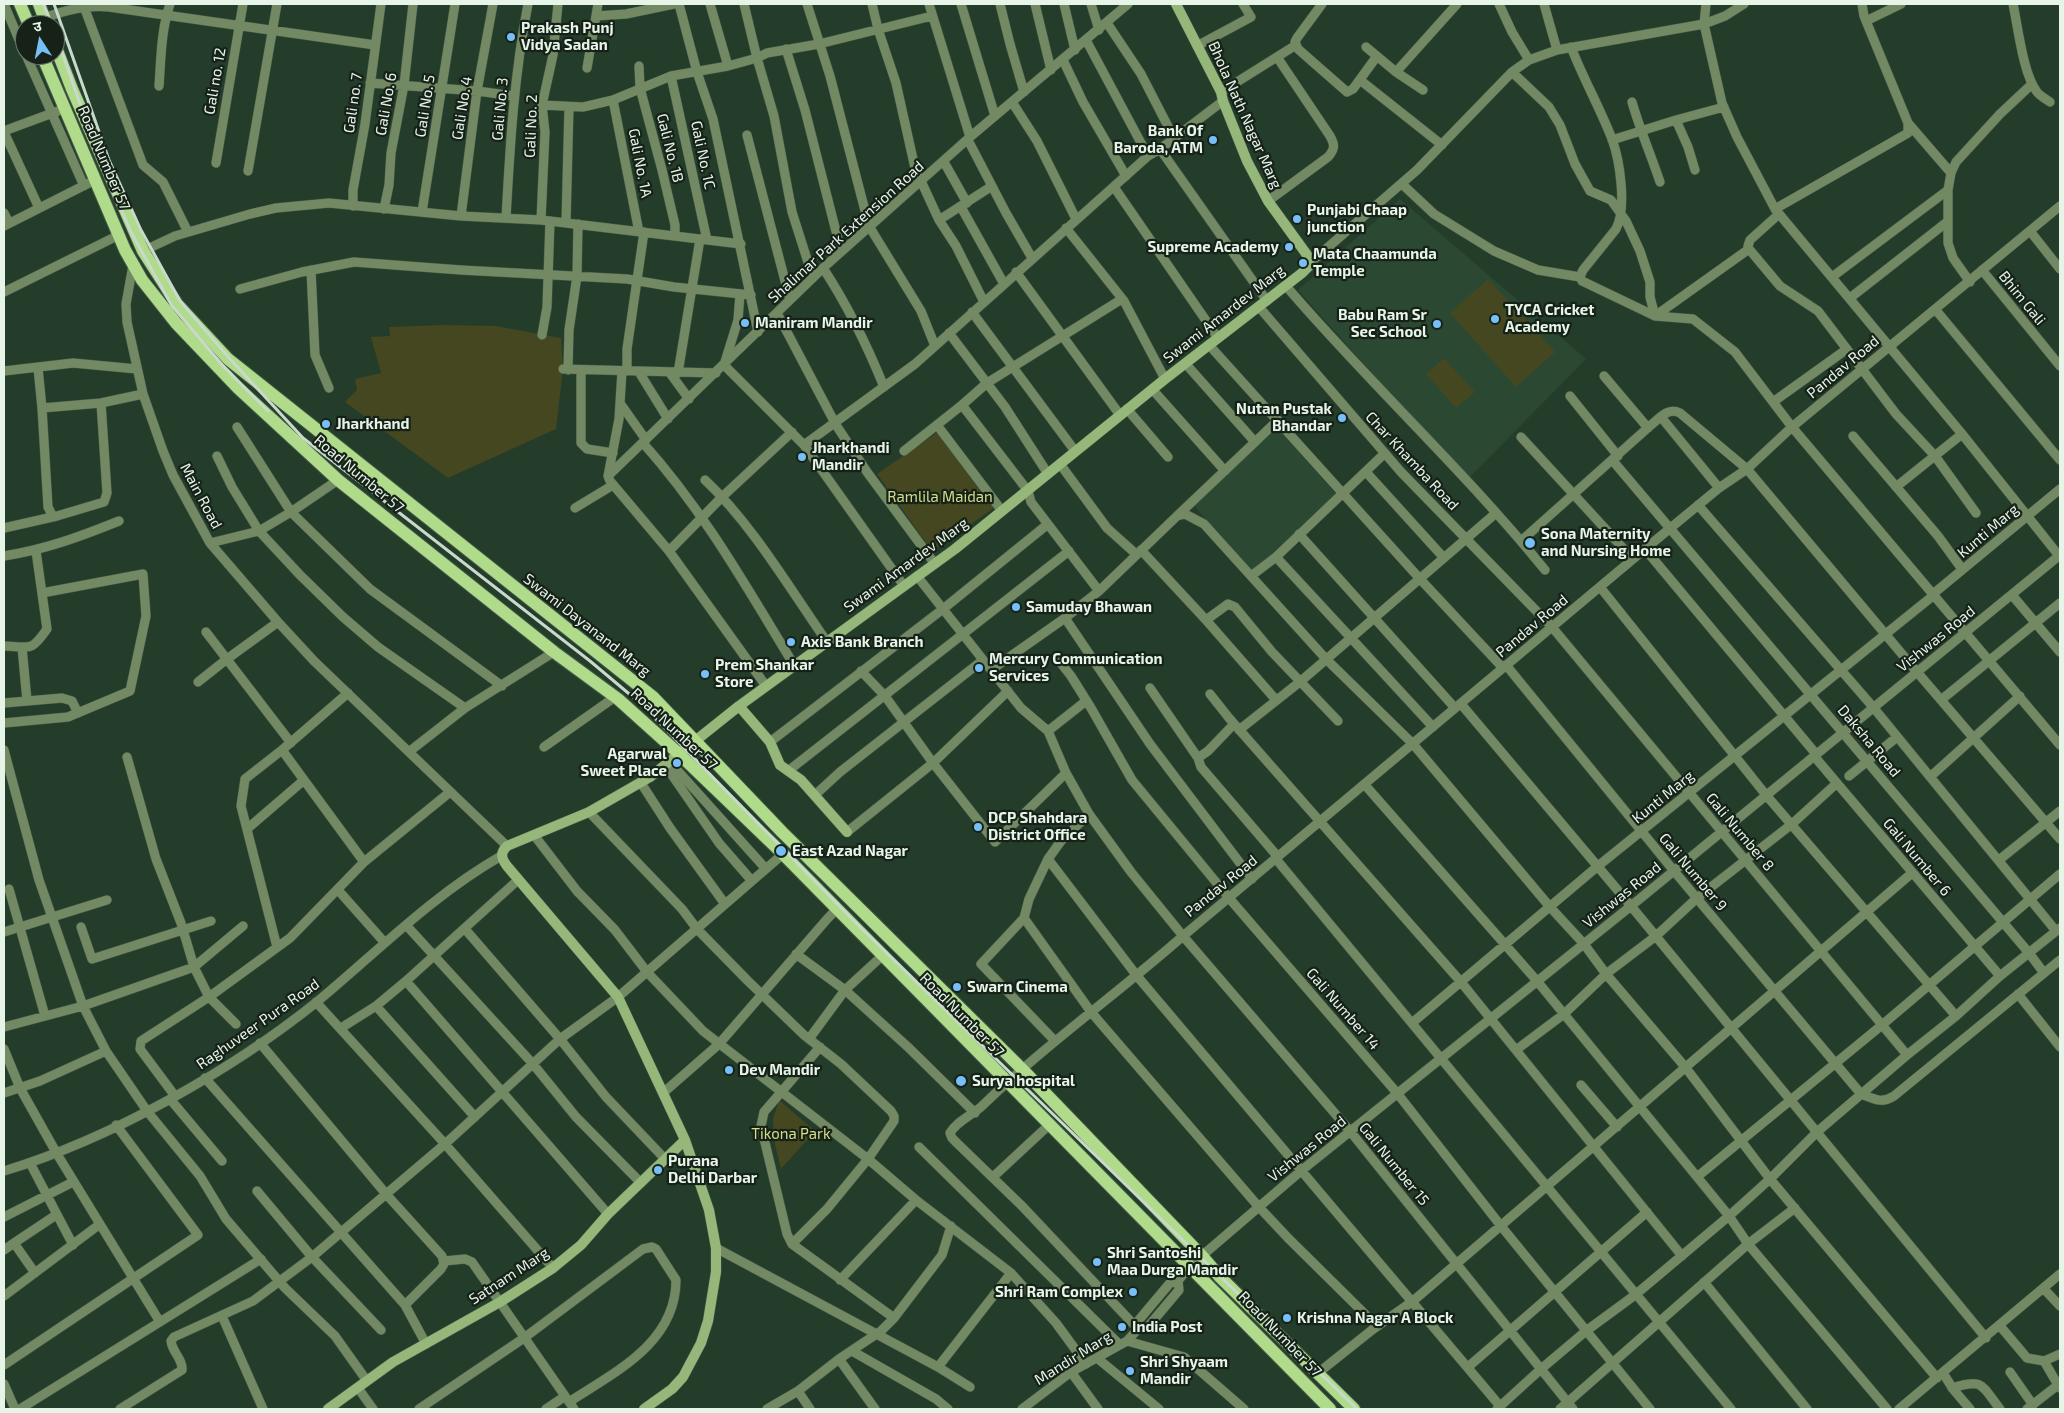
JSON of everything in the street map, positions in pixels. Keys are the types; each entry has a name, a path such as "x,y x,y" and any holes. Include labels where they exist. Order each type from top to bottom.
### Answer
{"main road":[{"name":"Road Number 57","path":"45,65 59,111 90,183 119,235 133,265 142,280 176,323 238,388 338,480 554,652 615,697 671,760 783,854 836,910 1330,1409"},
{"name":"Road Number 57","path":"63,65 129,218"},
{"name":"Swami Dayanand Marg","path":"129,218 143,250 177,304 228,359 653,697 796,846 1026,1065"},
{"name":"Road Number 57","path":"1026,1065 1227,1284 1354,1409"}],"street":[{"path":"4,4 15,30"},
{"path":"159,86 167,15 170,4"},
{"name":"Gali no. 12","path":"216,163 243,4"},
{"path":"248,171 277,4"},
{"name":"Gali no. 7","path":"353,206 353,190 380,4"},
{"name":"Gali No. 6","path":"384,209 389,185 391,153 404,85 414,4"},
{"name":"Gali No. 5","path":"422,212 454,4"},
{"name":"Gali No. 4","path":"461,216 478,91 493,4"},
{"name":"Gali No. 3","path":"506,218 514,96 528,4"},
{"name":"Gali No. 2","path":"540,220 545,132 542,105 553,55 558,4"},
{"path":"587,68 598,4"},
{"path":"596,16 626,14 674,4"},
{"path":"679,4 697,72 713,119 741,244 758,332"},
{"path":"710,4 728,66"},
{"path":"744,4 756,58 774,116 792,212 812,278"},
{"path":"808,4 830,76 869,226 921,311 935,346"},
{"path":"872,4 878,29 896,83 915,168 939,220 956,246 984,302"},
{"path":"929,4 969,138 1006,213 1032,258"},
{"path":"961,4 996,116"},
{"path":"1000,4 1024,92"},
{"path":"1035,4 1047,45 1051,70"},
{"path":"1064,4 1075,50"},
{"path":"1091,4 1099,30"},
{"name":"Bhola Nath Nagar Marg","path":"1176,4 1222,97 1247,161 1268,201 1310,261"},
{"path":"1197,46 1250,17 1243,4"},
{"path":"1322,4 1297,38 1295,42 1298,49 1344,90 1350,92 1377,56"},
{"path":"1396,72 1457,4"},
{"path":"1499,4 1512,32 1529,60"},
{"path":"1544,4 1557,50"},
{"path":"1706,4 1704,24 1724,107 1737,137 1777,211 1890,346 2060,556"},
{"name":"Swami Amardev Marg","path":"671,760 708,729 794,665 935,564 1165,378 1302,273 1310,261 1402,184 1512,72 1529,60 1557,50 1704,24 1725,16 1744,4"},
{"path":"1862,4 1866,21 1908,123 1951,172"},
{"path":"1866,21 1901,4"},
{"path":"2013,4 2026,68 2032,84 2038,93 2050,102"},
{"path":"60,15 84,5 109,5 375,45"},
{"path":"84,5 143,165 163,182 188,232"},
{"name":"Shalimar Park Extension Road","path":"608,476 689,400 841,251 969,138 1099,30 1125,5"},
{"path":"542,105 583,107 614,100 671,76 728,66 767,53 819,44 932,16"},
{"path":"1107,23 1140,74 1174,138"},
{"path":"1086,40 1148,156"},
{"path":"804,445 915,364 1148,156 1174,138 1222,97 1296,45"},
{"path":"1366,47 1396,72 1423,90"},
{"path":"1571,48 1612,140 1622,191 1621,214 1616,229 1583,270 1580,277"},
{"path":"786,49 805,110 841,251"},
{"path":"1268,201 1328,157 1334,150 1334,144 1330,136 1277,57"},
{"path":"1063,60 1083,102 1126,176"},
{"path":"32,65 59,111 4,132 39,208"},
{"name":"Gali No. 1B","path":"638,66 640,88 662,170 675,225 675,236"},
{"path":"1512,72 1549,108 1560,125 1576,164 1590,191 1611,200 1621,214 1640,251 1650,282 1650,297 1655,316"},
{"name":"Gali No. 1C","path":"671,76 704,239"},
{"path":"1360,80 1442,145"},
{"path":"370,83 478,91 514,96"},
{"path":"1970,282 1950,253 1948,190 1951,172 1956,162 1975,141 2032,84"},
{"name":"Gali No. 1A","path":"608,476 638,281 642,232 614,100"},
{"path":"1012,102 1038,141 1076,219"},
{"path":"1632,102 1640,130 1650,150 1660,182"},
{"path":"566,222 570,107"},
{"path":"1612,140 1640,130 1724,107"},
{"path":"1676,120 1696,170"},
{"path":"1908,123 1908,133 1904,136 1777,211 1750,240 1748,246 1780,286 1818,311 1896,414 1935,456 1976,513"},
{"path":"747,135 790,300"},
{"name":"Char Khamba Road","path":"1160,149 1263,304 1385,454 1552,627"},
{"path":"944,162 1004,284"},
{"path":"4,213 6,224 90,183"},
{"path":"1402,184 1434,214 1494,251 1538,270 1580,277 1582,281 1592,287 1655,316 1693,319 1735,352 1792,427 2060,744"},
{"path":"939,220 992,186"},
{"name":"Gali Number 9","path":"1114,187 1214,341 1278,420 1421,580 1505,666 1861,1094"},
{"path":"1832,277 1948,190"},
{"path":"143,250 175,236 276,208 329,203 461,216 566,222 741,244"},
{"name":"Pandav Road","path":"993,1177 952,1138 950,1133 953,1129 975,1113 1006,1082 1054,1040 1137,976 1182,936 1365,785 1633,559 1719,488 1747,469 1792,427 2060,206"},
{"path":"542,335 547,307 550,221"},
{"path":"1850,298 1948,222"},
{"path":"578,224 577,276 565,370 716,373"},
{"path":"1066,228 1122,299 1165,378"},
{"path":"2030,232 2060,269"},
{"path":"4,292 119,235"},
{"path":"689,400 674,373 704,239"},
{"path":"1655,316 1749,249"},
{"path":"240,289 311,270 354,262 638,281 751,295"},
{"name":"Main Road","path":"133,265 126,304 127,322 143,394 173,475 210,542 278,622 348,693 507,846"},
{"path":"823,268 844,299 864,337 884,386"},
{"path":"311,270 315,355 330,388"},
{"name":"Bhim Gali","path":"1982,270 2060,366"},
{"path":"1016,272 1062,336 1123,412 1168,457"},
{"path":"1286,286 1323,329 1399,407 1496,513 1545,570"},
{"path":"740,294 738,320 724,365 804,445 904,586"},
{"path":"904,451 987,383 1122,299"},
{"path":"1935,309 2060,460"},
{"path":"972,312 1075,451"},
{"path":"777,313 835,422 867,472 935,564"},
{"path":"950,333 1005,407 1048,474"},
{"path":"1773,402 1847,349"},
{"path":"4,372 73,363 137,369"},
{"path":"1185,363 1255,442"},
{"path":"38,368 48,508 52,515"},
{"path":"581,370 581,443 587,449 612,453"},
{"path":"640,372 668,419"},
{"path":"1604,376 1648,428"},
{"path":"1152,389 1225,470"},
{"path":"42,408 101,403 143,394"},
{"name":"Daksha Road","path":"1570,396 1615,458 1671,528 2004,922 2044,973"},
{"path":"4,528 104,502 106,498 101,403"},
{"path":"620,403 644,442 703,517 794,665"},
{"path":"962,405 1028,490 1031,502 1099,590"},
{"path":"1521,541 1660,417 1675,410 1747,469 2060,839"},
{"path":"1660,417 1719,488"},
{"path":"991,670 1065,618 1099,590 1278,420"},
{"path":"937,425 1002,511"},
{"path":"237,427 291,512 370,589 502,686"},
{"path":"669,550 722,497 792,432"},
{"path":"1896,487 1962,434"},
{"path":"1853,436 1938,536 1962,569"},
{"path":"1520,437 1633,559"},
{"path":"1250,576 1276,557 1385,454"},
{"path":"217,456 232,486 259,531 343,617 378,647 465,708"},
{"path":"1060,464 1107,528 1138,552 1206,620 1276,700"},
{"path":"1366,472 1444,558"},
{"path":"608,476 613,485 669,550 766,686"},
{"path":"210,542 259,531 338,480"},
{"path":"705,480 722,497 769,558 827,642"},
{"path":"575,508 613,485"},
{"name":"Kunti Marg","path":"1412,1023 1598,866 1736,756 1810,693 1886,634 2060,489"},
{"path":"1048,859 1137,976 1413,1301 1468,1367 1498,1408 1541,1369 1635,1295 1729,1216 1770,1179 1817,1132 1956,1016 2000,976 2058,930 1873,707 1698,505"},
{"path":"1198,758 1236,727 1301,681 1421,580 1496,513"},
{"path":"1177,516 1185,514 1204,524 1326,659 1413,744 1550,907 1584,944 1606,974 1686,1068 1770,1179 1970,1409"},
{"path":"4,556 36,551 66,542 119,520"},
{"path":"770,742 943,609 1048,524"},
{"path":"1299,534 1374,618 1458,706 1598,866 1986,1338"},
{"name":"Gali Number 6","path":"1645,549 1784,716 1837,784 2000,976"},
{"path":"4,646 22,647 36,645 47,629 36,551"},
{"path":"788,771 1069,551"},
{"name":"Vishwas Road","path":"1190,1266 1302,1170 1631,906 2060,556"},
{"path":"1276,557 1433,727"},
{"path":"4,723 68,717 130,691 146,616 143,574 42,593"},
{"path":"918,576 1021,708 1048,731 1086,701"},
{"path":"1600,587 1766,794 1956,1016"},
{"path":"2012,595 2060,652"},
{"path":"1941,700 2060,603"},
{"path":"1206,620 1228,604 1236,607 1272,652 1338,721"},
{"path":"1065,618 1150,744 1252,879"},
{"path":"198,682 278,622"},
{"name":"Gali Number 8","path":"1552,627 1907,1055"},
{"path":"206,632 291,743"},
{"path":"22,647 27,701"},
{"path":"410,751 465,708 554,652"},
{"path":"814,795 840,772 983,660"},
{"name":"Gali Number 14","path":"1060,662 1086,701 1132,780 1229,898 1397,1093 1501,1226 1650,1409"},
{"path":"862,671 885,696 933,763 995,842 1066,773"},
{"path":"1150,688 1198,758 1201,767 1731,1409"},
{"path":"739,706 770,742 780,766 801,780 848,832 933,763 1008,691"},
{"path":"277,947 241,806 245,779 291,743 348,693"},
{"path":"1210,694 1236,727 1461,982 1682,1256"},
{"path":"1930,777 2020,696"},
{"path":"544,747 615,697"},
{"path":"4,703 62,698 72,701 78,713"},
{"name":"Gali Number 15","path":"1048,731 1066,773 1089,814 1131,872 1182,936 1350,1131 1570,1406"},
{"path":"1850,776 1897,737"},
{"path":"4,750 39,880 83,1006 106,1051 147,1111 200,1176 226,1219 280,1282 335,1336 367,1381"},
{"path":"282,750 364,862"},
{"path":"127,757 156,859 183,931 194,967 209,997 236,1024"},
{"path":"644,1409 676,1385 695,1358 708,1321 716,1272 716,1248 710,1210 685,1140 618,997 518,880 501,856 507,846 589,812 641,783 671,760"},
{"path":"671,760 766,869"},
{"path":"671,760 719,843 752,881"},
{"path":"247,829 304,780"},
{"path":"641,783 670,828 726,904"},
{"path":"1516,1050 1564,1014 1606,974 1656,936 1697,898 1792,824 1837,784"},
{"path":"1365,785 1537,981 1729,1216 1748,1244 1887,1409"},
{"path":"222,1161 173,1097 140,1049 139,1044 145,1038 209,997 290,938 364,862 450,792"},
{"path":"1999,860 2060,810"},
{"path":"589,812 682,909 697,929 762,995 891,1111 894,1116 894,1121 868,1159 826,1209 792,1244"},
{"path":"1054,1040 981,964 1024,918 1029,899 1048,859 1061,841 1089,814"},
{"path":"534,836 577,891 615,930 647,972 703,1031 1011,1273 1056,1323 1086,1364"},
{"path":"120,1409 182,1370 181,1363 171,1342 174,1337 253,1301 312,1257 445,1144 560,1039 618,997 783,854"},
{"name":"Raghuveer Pura Road","path":"4,1171 57,1154 147,1111 205,1078 260,1043 316,1002 458,882 501,856"},
{"path":"1318,1373 1374,1328 1413,1301 1912,873"},
{"path":"1697,1177 1791,1101 2060,874"},
{"path":"341,1028 376,1006 406,981 518,880"},
{"path":"9,889 46,1016"},
{"path":"338,890 384,943"},
{"path":"4,932 107,900"},
{"path":"663,1093 719,1044 836,910"},
{"path":"1024,918 1091,1012 1258,1206 1374,1328"},
{"path":"81,927 92,960 211,921"},
{"path":"406,925 533,1064 576,1117 641,1183"},
{"path":"4,1027 83,1006 194,967 243,926"},
{"path":"465,929 560,1039 606,1097 665,1159"},
{"path":"796,954 845,990 909,1048 975,1113"},
{"path":"809,1038 845,990 882,956"},
{"path":"1861,1094 1880,1101 1894,1096 2060,960"},
{"path":"406,981 608,1214"},
{"path":"2018,994 2060,1047"},
{"path":"316,1002 445,1144 553,1268"},
{"path":"376,1006 475,1117"},
{"path":"260,1043 386,1194 442,1256 444,1261 442,1269 405,1305"},
{"path":"820,1047 764,1112 761,1126 787,1234 792,1244 894,1318"},
{"path":"4,1049 20,1088 57,1154 160,1322"},
{"path":"4,1093 40,1081 106,1051"},
{"path":"205,1078 405,1305 426,1344"},
{"path":"1581,1085 1617,1127"},
{"path":"1048,1125 993,1177 1138,1330"},
{"path":"4,1365 198,1235 116,1126"},
{"name":"Satnam Marg","path":"328,1409 393,1362 500,1302 553,1268 581,1245 608,1214 685,1140"},
{"path":"919,1147 1123,1343 1184,1357 1244,1409"},
{"path":"30,1163 73,1246"},
{"path":"4,1217 73,1182"},
{"path":"257,1191 312,1257 381,1330"},
{"path":"840,1280 916,1200"},
{"path":"1560,1409 1570,1406 1612,1362 1748,1244 1795,1208"},
{"path":"1468,1367 1647,1212"},
{"path":"4,1250 56,1215"},
{"path":"4,1296 100,1224"},
{"path":"767,1409 798,1391 839,1359 876,1335 894,1318 942,1255 951,1226"},
{"path":"14,1243 35,1273"},
{"path":"419,1409 524,1338 643,1249 652,1247 656,1249 674,1274 676,1280 674,1295 659,1334 637,1357 569,1403 546,1409"},
{"path":"716,1248 938,1367 970,1387"},
{"path":"20,1409 260,1258"},
{"path":"444,1261 465,1259 472,1262 569,1403"},
{"name":"Mandir Marg","path":"1022,1409 1072,1372 1123,1343 1138,1330 1146,1328 1179,1290 1178,1281 1190,1266"},
{"path":"938,1367 1011,1273"},
{"path":"1899,1409 2060,1274"},
{"path":"1704,1282 1807,1409"},
{"path":"2044,1289 2060,1306"},
{"path":"222,1316 262,1409"},
{"path":"2000,1326 2027,1358 2044,1361 2060,1354"},
{"path":"852,1350 936,1399 948,1409"},
{"path":"1097,1358 1159,1409"},
{"path":"839,1359 875,1409"},
{"path":"2010,1372 2030,1407 2059,1386 2044,1361"},
{"path":"1072,1372 1098,1409"},
{"path":"1952,1388 1971,1382 1977,1383 1983,1387 2000,1409"},
{"path":"4,1384 15,1409"},
{"path":"358,1388 374,1409"},
{"path":"798,1391 810,1409"}],"shaded area":[{"name":"Babu Ram Sr Sec School","path":"1400,199 1586,359 1467,480 1298,290"},
{"path":"1277,428 1341,499 1254,579 1194,505"}],"green space":[{"path":"1488,279 1555,352 1516,387 1450,313"},
{"path":"496,326 561,338 563,369 556,429 448,478 345,402 357,390 355,379 381,373 371,337 390,336 389,327"},
{"path":"1444,358 1475,392 1456,408 1426,374"},
{"name":"Ramlila Maidan","path":"938,432 994,508 932,551 877,474"},
{"name":"Tikona Park","path":"779,1100 815,1131 781,1169 775,1145 773,1119"}],"railway":[{"path":"43,4 48,15"},
{"path":"54,4 109,160 141,230 180,301 303,438 590,661 640,703 861,928 1357,1409"},
{"path":"65,61 101,164 132,234 172,306 224,367 268,411"}],"place":[{"name":"Prakash Punj Vidya Sadan","path":"511,37"},
{"name":"Bank Of Baroda, ATM","path":"1213,140"},
{"name":"Punjabi Chaap junction","path":"1297,219"},
{"name":"Supreme Academy","path":"1289,247"},
{"name":"Mata Chaamunda Temple","path":"1303,263"},
{"name":"TYCA Cricket Academy","path":"1495,319"},
{"name":"Maniram Mandir","path":"745,323"},
{"name":"Babu Ram Sr Sec School","path":"1437,324"},
{"name":"Nutan Pustak Bhandar","path":"1342,418"},
{"name":"Jharkhand","path":"326,424"},
{"name":"Jharkhandi Mandir","path":"802,457"},
{"name":"Sona Maternity and Nursing Home","path":"1530,543"},
{"name":"Samuday Bhawan","path":"1016,607"},
{"name":"Axis Bank Branch","path":"791,642"},
{"name":"Mercury Communication Services","path":"979,668"},
{"name":"Prem Shankar Store","path":"705,674"},
{"name":"Agarwal Sweet Place","path":"677,763"},
{"name":"DCP Shahdara District Office","path":"978,827"},
{"name":"East Azad Nagar","path":"781,851"},
{"name":"Swarn Cinema","path":"957,987"},
{"name":"Dev Mandir","path":"729,1070"},
{"name":"Surya hospital","path":"961,1081"},
{"name":"Purana Delhi Darbar","path":"658,1170"},
{"name":"Shri Santoshi Maa Durga Mandir","path":"1097,1262"},
{"name":"Shri Ram Complex","path":"1133,1292"},
{"name":"Krishna Nagar A Block","path":"1287,1318"},
{"name":"India Post","path":"1122,1327"},
{"name":"Shri Shyaam Mandir","path":"1130,1371"}]}
